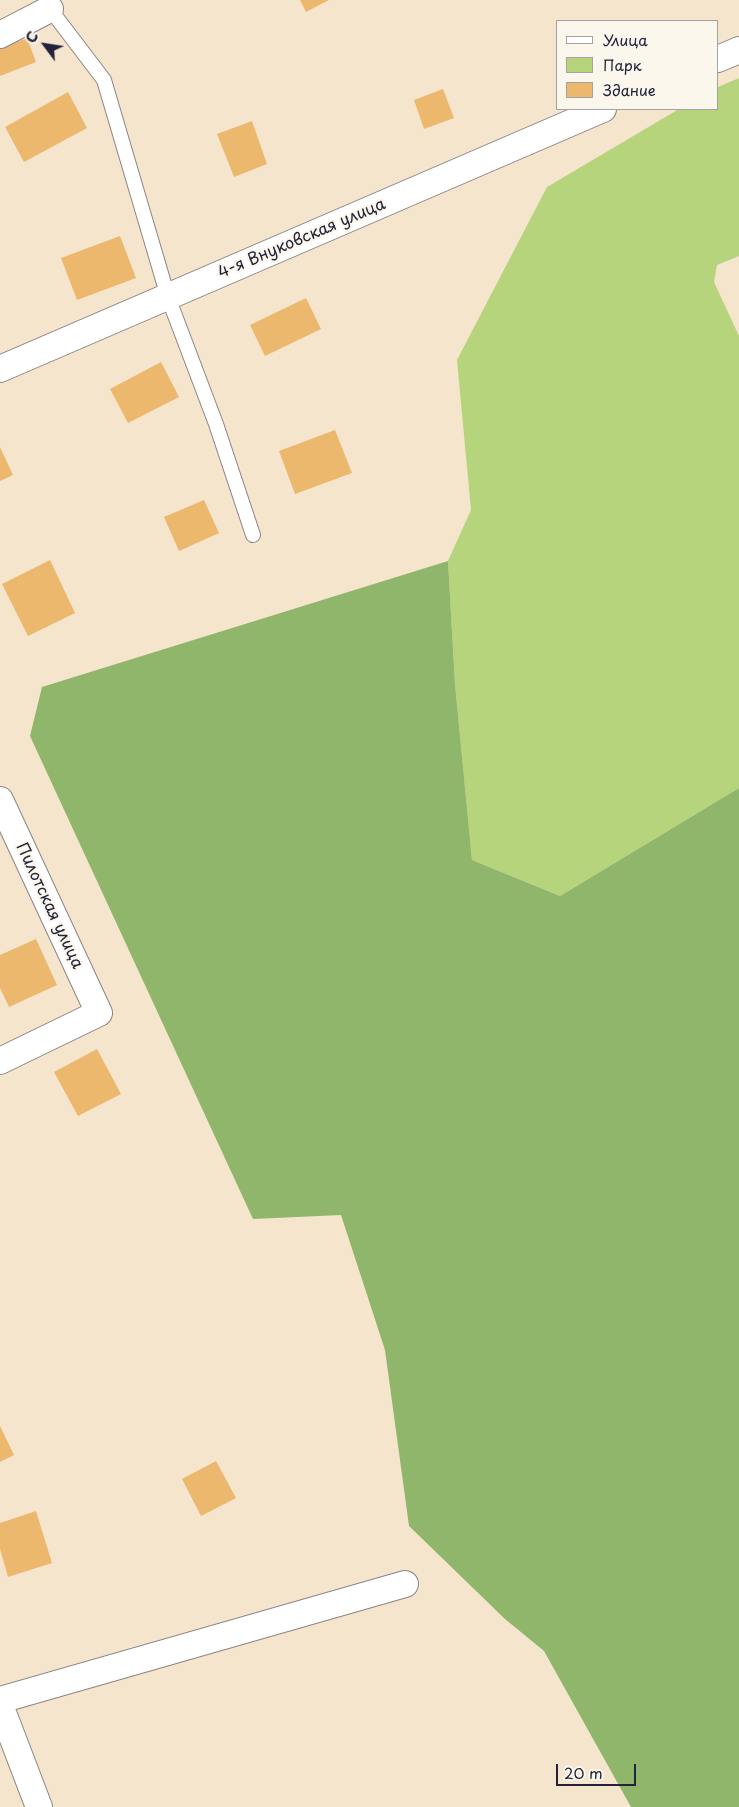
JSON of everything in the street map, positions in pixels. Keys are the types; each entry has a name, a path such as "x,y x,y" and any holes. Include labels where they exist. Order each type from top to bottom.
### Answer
{"street":[{"path":"0,35 49,4"},
{"path":"719,59 739,50"},
{"name":"4-я Внуковская улица","path":"0,369 601,110"},
{"name":"Пилотская улица","path":"0,800 99,1013 0,1061"},
{"path":"0,1700 404,1584"},
{"path":"0,1705 39,1807"}],"lane":[{"path":"49,4 104,80 168,297 216,424 253,535"}],"green space":[{"path":"739,78 739,256 717,265 714,282 739,336 739,788 560,896 472,860 455,684 448,561 471,510 457,360 547,187 677,110 719,110 719,87"},
{"path":"448,561 455,684 472,860 560,896 739,788 739,1807 631,1807 544,1651 505,1619 409,1526 385,1350 341,1215 253,1219 30,736 42,687"}],"building":[{"path":"300,0 329,0 306,12"},
{"path":"27,38 36,62 0,76 0,49"},
{"path":"443,89 454,118 424,129 414,100"},
{"path":"68,92 87,128 24,162 5,127"},
{"path":"252,121 267,164 234,177 217,134"},
{"path":"120,236 136,278 77,300 61,258"},
{"path":"306,298 321,329 265,356 250,325"},
{"path":"161,362 179,397 128,423 110,389"},
{"path":"335,430 352,473 295,494 279,451"},
{"path":"0,447 13,475 0,481"},
{"path":"204,500 219,533 179,551 164,517"},
{"path":"50,560 75,613 28,636 2,584"},
{"path":"36,939 57,985 9,1007 0,988 0,955"},
{"path":"97,1049 121,1094 78,1116 54,1072"},
{"path":"0,1426 14,1455 0,1462"},
{"path":"216,1461 236,1498 201,1516 182,1479"},
{"path":"36,1511 52,1563 8,1577 0,1549 0,1523"}]}
